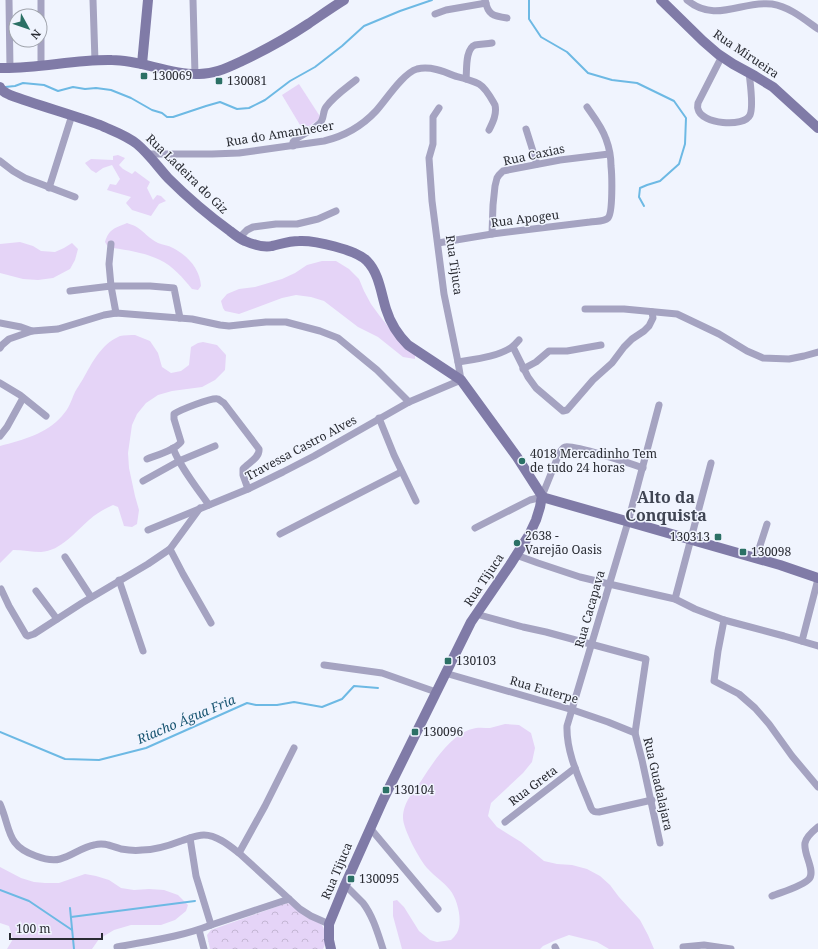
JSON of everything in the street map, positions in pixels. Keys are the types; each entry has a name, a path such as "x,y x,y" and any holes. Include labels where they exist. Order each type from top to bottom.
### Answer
{"street":[{"path":"9,0 5,68 42,66 95,60 113,60 142,64 176,72 195,74 214,72 255,55 294,33 344,0"},
{"path":"41,0 42,66"},
{"path":"93,0 95,60"},
{"path":"142,64 148,0"},
{"path":"193,0 195,74"},
{"name":"Rua Mirueira","path":"661,0 703,41 722,56 773,87 818,128"},
{"path":"687,0 703,9 719,11 760,3 773,4 786,8 795,13 818,29"},
{"path":"435,14 485,1 491,14 506,18"},
{"path":"466,79 470,50 473,46 492,42"},
{"path":"722,56 698,103 698,110 702,116 724,123 745,120 750,116 752,103 749,72"},
{"name":"Rua do Amanhecer","path":"147,154 239,153 338,138 350,132 376,112 410,73 425,68 444,71 475,82 482,87 495,105 496,109 489,130"},
{"path":"293,146 293,142 296,139 320,123 326,107 356,80"},
{"name":"Rua Ladeira do Giz","path":"0,88 5,93 22,100 78,117 121,134 137,144 184,194 239,238 248,242 270,247 297,241 305,241 343,249 360,255 368,261 373,269 378,280 386,310 394,327 404,341 462,380"},
{"path":"587,107 602,131 606,140 609,154"},
{"name":"Rua Tijuca","path":"331,949 329,940 329,924 370,828 399,766 471,622 529,535 536,520 542,496 516,456 462,380 444,294 432,201 429,158 433,144 433,117 438,108"},
{"path":"49,188 72,115"},
{"path":"526,129 537,164"},
{"name":"Rua Caxias","path":"492,234 496,178 503,171 560,160 609,154"},
{"name":"Rua Apogeu","path":"438,243 492,234 605,220 610,216 611,212 611,165 609,154"},
{"path":"0,161 25,178 75,197"},
{"path":"239,238 247,230 253,227 276,224 297,224 318,219 336,211"},
{"path":"111,244 109,264 116,313"},
{"path":"70,292 111,286 150,286 174,288 180,318"},
{"path":"585,309 624,309 677,314 719,334 747,351 763,358 789,359 818,352"},
{"path":"513,347 523,369 532,383 563,412 567,410 593,380 612,363 624,347 649,326 653,318 652,312"},
{"path":"0,348 9,338 32,331 58,329 104,315 116,313 192,319 228,326 266,322 286,322 320,330 338,338 377,370 409,402"},
{"path":"0,323 17,326 32,331"},
{"path":"458,362 493,355 513,347 519,340"},
{"path":"523,369 536,362 549,351 567,351 602,345"},
{"name":"Travessa Castro Alves","path":"148,530 248,489 314,456 409,402 462,380"},
{"path":"0,383 23,398 46,416"},
{"path":"0,436 7,427 23,398"},
{"path":"147,459 179,444 181,440 174,419 174,414 181,410 215,399 220,400 224,403 259,449 257,456 243,469 243,475 248,489"},
{"name":"Rua Cacapava","path":"652,800 599,812 593,811 575,768 569,747 567,726 628,522 658,405"},
{"path":"379,418 401,472 416,501"},
{"path":"143,481 179,460 215,446"},
{"path":"542,496 559,454 565,447 569,446 588,451 643,468"},
{"path":"173,448 179,460 209,505"},
{"path":"675,599 711,463"},
{"path":"280,534 401,472"},
{"path":"475,528 530,500 542,496 756,558 818,578 802,641"},
{"path":"1,589 26,635 28,636 34,634 170,549 200,508"},
{"path":"756,558 767,524"},
{"path":"170,549 212,623"},
{"path":"516,555 560,570 609,584 675,599 724,620 818,646"},
{"path":"65,557 91,597"},
{"path":"119,580 143,651"},
{"path":"36,591 57,619"},
{"path":"476,614 591,644"},
{"path":"724,620 714,681 739,694 755,708 818,787"},
{"name":"Rua Guadalajara","path":"591,644 646,659 635,733 652,800 660,843"},
{"path":"324,665 382,673 436,692"},
{"name":"Rua Euterpe","path":"445,673 572,710 635,733"},
{"path":"239,853 265,806 294,748"},
{"name":"Rua Greta","path":"505,822 575,768"},
{"path":"0,804 11,837 18,847 32,855 46,859 53,860 61,858 92,845 108,844 122,849 142,850 161,848 190,838 205,835 213,837 229,845 239,853 305,913 329,924"},
{"path":"772,896 804,883 809,879 812,870 806,854 805,842 810,834 818,827"},
{"path":"370,828 438,909"},
{"path":"190,838 196,876 211,925"},
{"path":"345,885 367,910 383,949"},
{"path":"117,946 199,930 289,899"},
{"path":"199,930 204,949"},
{"path":"682,947 704,945 731,949"}],"green space":[{"path":"299,84 321,118 303,130 282,95"},
{"path":"118,155 125,158 119,165 123,169 132,174 135,171 150,182 147,188 153,200 157,195 161,196 166,201 159,204 151,216 132,210 126,203 131,197 107,190 110,184 116,185 120,179 112,165 103,168 96,173 85,163 91,159 113,160 113,156"},
{"path":"127,223 138,228 158,243 169,246 184,255 196,269 198,274 201,286 198,290 192,289 173,269 154,257 128,250 108,247 105,242 108,234"},
{"path":"20,242 33,246 41,251 55,252 72,243 78,249 75,260 70,269 53,278 38,280 23,279 0,273 0,244"},
{"path":"322,261 336,261 349,269 359,279 371,304 394,334 415,353 415,359 403,357 378,337 358,327 324,301 311,297 296,295 282,298 239,314 225,311 223,308 221,301 227,294 239,289 255,287 282,279 307,265"},
{"path":"135,335 150,341 158,353 162,367 171,373 181,371 189,365 191,347 198,343 203,342 217,345 226,355 225,370 215,380 202,387 172,391 158,395 146,403 137,414 132,425 128,453 129,468 139,510 137,524 132,527 124,526 118,507 113,505 95,515 68,540 55,548 41,552 13,550 0,563 0,446 34,436 56,422 67,410 77,389 102,349 113,339 120,336"},
{"path":"505,724 519,725 531,733 535,748 532,762 523,773 491,803 488,816 497,827 521,842 544,861 587,869 600,876 610,885 640,920 654,949 609,949 597,942 569,935 543,946 540,949 402,949 393,916 393,901 397,900 404,907 419,931 430,940 437,942 451,940 457,933 460,923 459,911 453,894 448,887 425,865 409,837 403,818 407,801 438,756 457,736 474,728 490,728"},
{"path":"0,867 21,878 34,882 59,883 85,874 96,876 109,880 121,888 134,890 164,890 178,895 188,905 186,911 175,920 161,925 131,925 114,930 99,939 92,949 7,949 13,939 9,926 0,923"},
{"path":"288,903 322,925 326,937 323,949 210,949 207,935 211,930"}],"waterway":[{"path":"5,87 23,83 44,85 58,91 73,87 111,90 131,98 152,110 162,113 167,117 173,117 220,102 237,109 249,108 265,100 290,81 315,67 342,46 364,26 432,0"},
{"path":"529,0 529,19 541,37 567,52 588,73 612,80 637,83 674,101 686,118 685,144 679,164 660,181 640,188 639,197 644,206"},
{"name":"Riacho Água Fria","path":"0,732 65,759 99,760 146,748 247,703 256,705 277,705 294,702 322,707 342,699 354,686 378,688"},
{"path":"0,890 29,901 72,930"},
{"path":"71,917 195,901"},
{"path":"70,908 74,949"}],"place":[{"name":"130069","path":"144,76"},
{"name":"130081","path":"219,81"},
{"name":"4018 Mercadinho Tem de tudo 24 horas","path":"522,461"},
{"name":"130313","path":"718,537"},
{"name":"2638 - Varejão Oasis","path":"517,543"},
{"name":"130098","path":"743,552"},
{"name":"130103","path":"448,661"},
{"name":"130096","path":"415,732"},
{"name":"130104","path":"386,790"},
{"name":"130095","path":"351,879"}],"district":[{"name":"Alto da Conquista","path":"666,506"}]}
